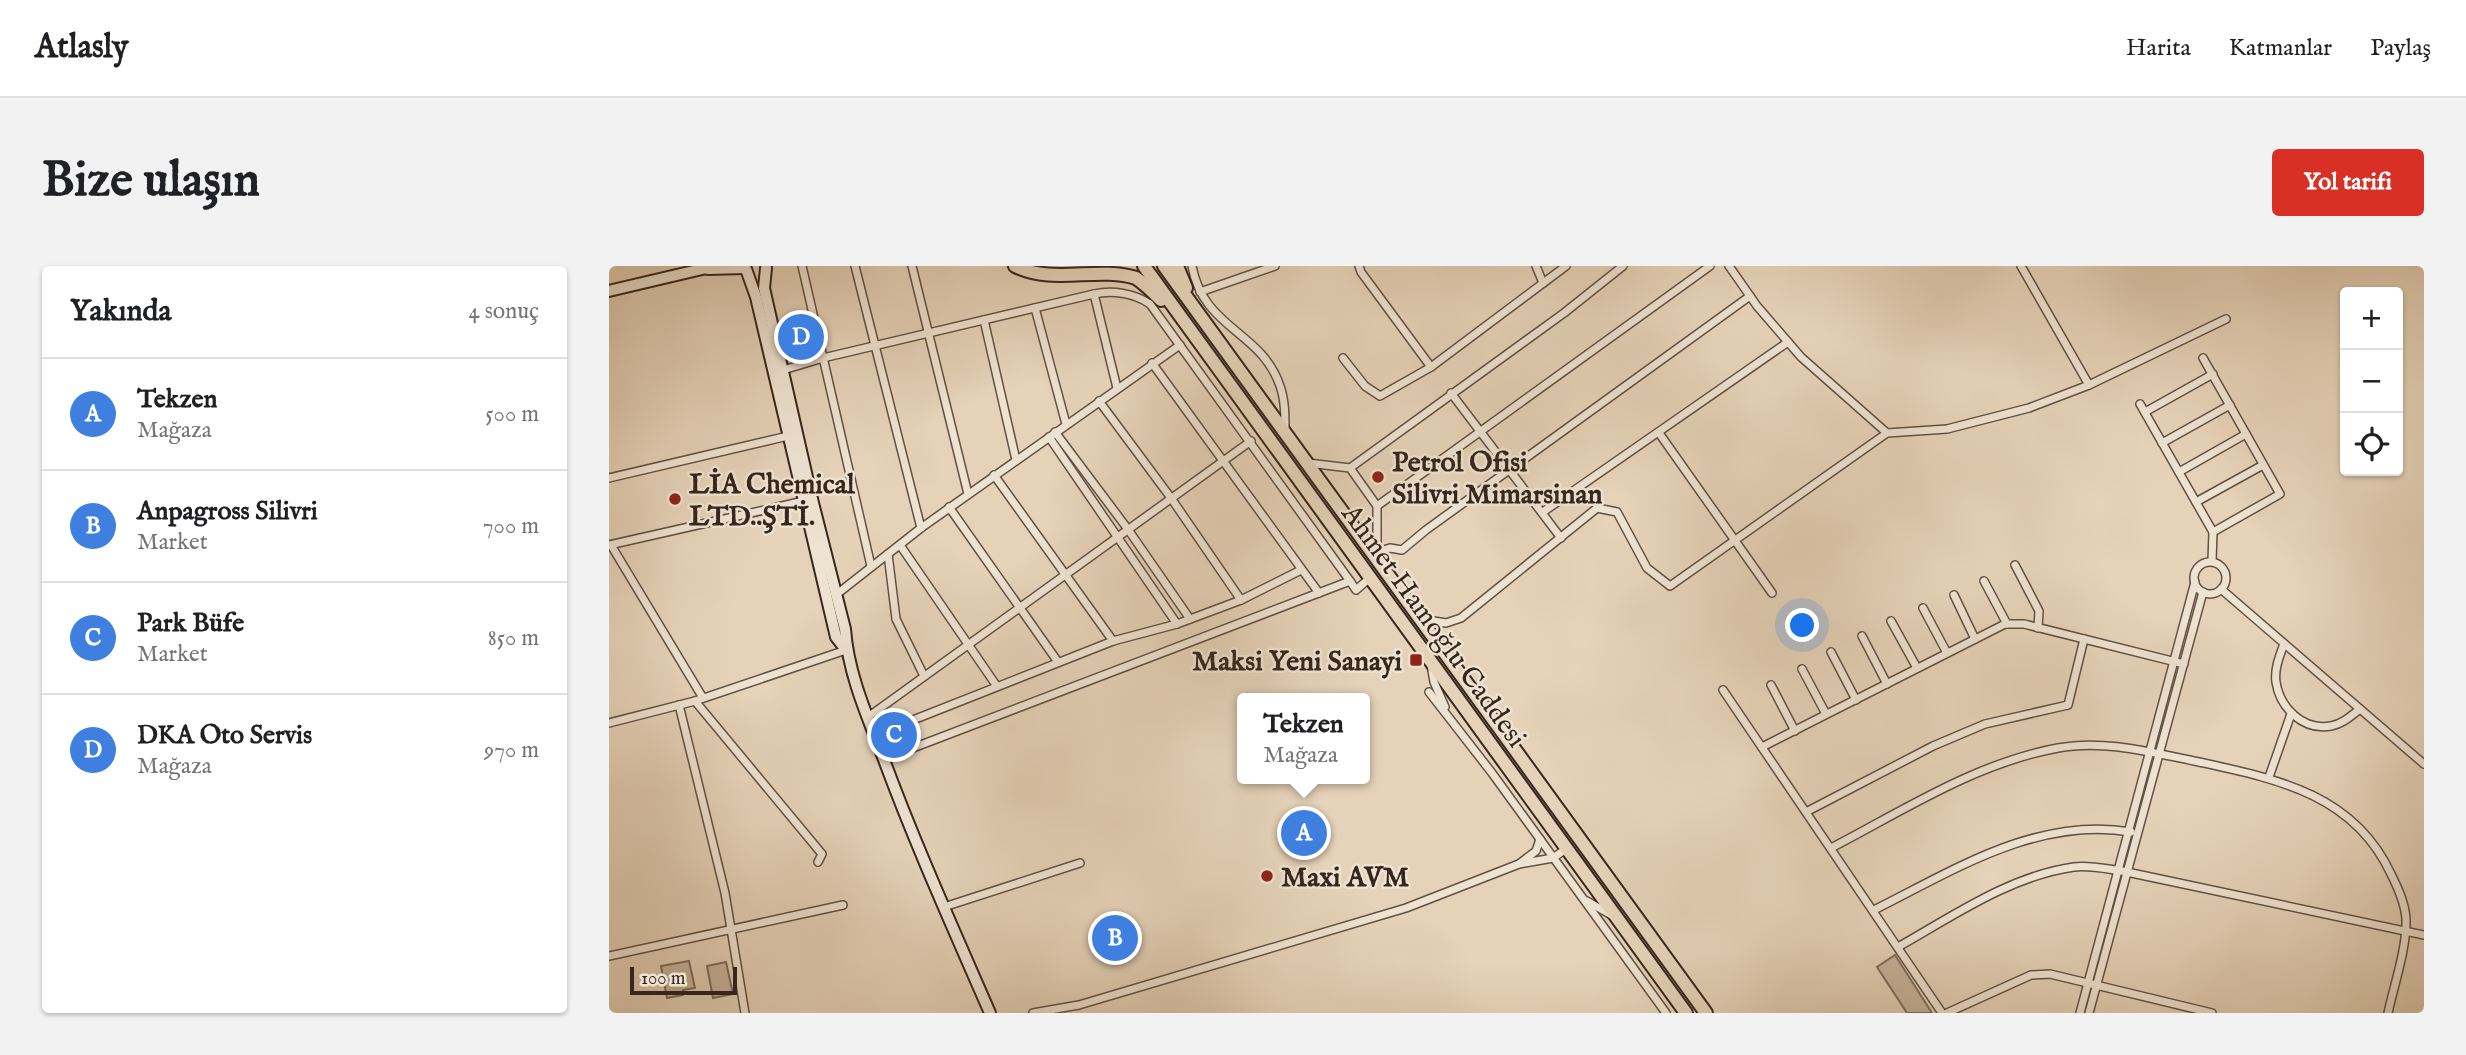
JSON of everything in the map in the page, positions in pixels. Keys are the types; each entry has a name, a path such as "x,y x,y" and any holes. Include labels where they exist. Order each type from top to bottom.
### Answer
{"highway":[{"path":"1015,266 1032,272 1106,269 1129,275 1147,286 1192,333"},
{"name":"Ahmet Hamoğlu Caddesi","path":"1144,266 1686,1013"},
{"name":"Ahmet Hamoğlu Caddesi","path":"1164,266 1706,1013"},
{"path":"1177,266 1212,334"}],"main road":[{"path":"609,291 710,268 745,268 754,273 767,267"},
{"path":"767,267 764,288 788,436 808,500"},
{"path":"745,268 778,371 831,595 845,629 846,650 868,717 913,838 990,1013"}],"street":[{"path":"802,266 871,566"},
{"path":"855,266 921,528"},
{"path":"912,266 968,494"},
{"path":"1192,266 1200,292 1216,315 1253,345 1270,365 1284,400 1285,434"},
{"path":"1200,292 1275,266"},
{"path":"1359,266 1431,367"},
{"path":"1536,266 1543,283"},
{"path":"1343,358 1364,386 1380,396 1431,367 1566,266"},
{"path":"1307,463 1350,468 1564,313 1623,266"},
{"path":"1377,506 1710,266"},
{"path":"1729,266 1750,296 1801,357 1887,433"},
{"path":"2021,266 2089,385"},
{"path":"778,371 1094,294 1129,294 1150,304 1356,590 1371,578"},
{"path":"1094,294 1117,388"},
{"path":"1377,556 1390,548 1402,550 1750,296"},
{"path":"1035,308 1066,424"},
{"path":"1421,619 1446,623 1461,618 1597,508 1617,512 1647,568 1670,586 1887,433 1947,429 2029,408 2089,385 2226,319"},
{"path":"983,320 1016,460"},
{"path":"1543,512 1788,342"},
{"path":"831,595 949,507 1180,345"},
{"path":"2203,358 2280,494 2213,532"},
{"path":"1152,363 1319,593"},
{"path":"2145,412 2213,374"},
{"path":"1451,393 1561,538"},
{"path":"1099,401 1171,498 1241,600"},
{"path":"2140,404 2213,532 2212,561"},
{"path":"2162,443 2229,405"},
{"path":"1659,433 1772,593"},
{"path":"1052,434 1127,528 1190,619"},
{"path":"1052,434 1177,624"},
{"path":"2179,472 2246,434"},
{"path":"609,478 788,436"},
{"path":"868,717 1251,441"},
{"path":"2196,502 2263,465"},
{"path":"1350,468 1377,506 1377,556"},
{"path":"994,475 1113,641"},
{"path":"808,500 610,545 699,699 822,854 818,862"},
{"path":"949,507 1058,662"},
{"path":"900,545 996,685"},
{"path":"888,555 896,619 924,676"},
{"path":"2080,1013 2175,662 2196,582 2195,575 2201,565 2212,561"},
{"path":"2203,592 2214,593 2224,584 2225,572 2212,561"},
{"path":"2015,565 2039,611 2038,628"},
{"path":"875,735 1113,641 1177,624 1241,600 1301,570"},
{"path":"884,759 1350,580"},
{"path":"1984,581 2007,624"},
{"path":"2089,1013 2203,592 2196,582"},
{"path":"2221,589 2424,764"},
{"path":"1954,596 1975,639"},
{"path":"1923,608 1947,653"},
{"path":"1891,621 1917,668"},
{"path":"1762,747 2007,624 2038,628 2184,664"},
{"path":"1862,636 1887,684"},
{"path":"1806,812 1933,746 1985,724 2068,705 2084,639"},
{"path":"2284,644 2276,670 2276,681 2291,714 2310,725 2330,726 2346,720 2360,709"},
{"path":"609,723 699,699 846,650"},
{"path":"1831,652 1856,699"},
{"path":"1430,658 1434,682 1441,699 1461,732"},
{"path":"1802,669 1826,714"},
{"path":"1770,685 1795,731"},
{"path":"1723,690 1944,1013 2031,975 2050,974 2211,1013"},
{"path":"1429,692 1584,898 1666,1013"},
{"path":"678,705 725,893 745,1013"},
{"path":"2269,777 2291,714"},
{"path":"1831,848 1967,777 2005,761 2059,747 2100,744 2269,777 2316,795 2354,822 2384,859 2400,894 2406,920 2388,1013"},
{"path":"1874,910 2023,839 2097,828 2139,833"},
{"path":"1519,864 1536,851 1540,839"},
{"path":"1033,1013 1079,1005 1406,908 1519,864 1553,858 1566,849"},
{"path":"944,907 1080,863"},
{"path":"1898,947 1989,896 2039,874 2077,867 2128,872 2424,935"},
{"path":"1584,898 1619,919"},
{"path":"609,957 843,905"}],"shaded area":[{"path":"1895,955 1932,1013 1907,1013 1877,967"},
{"path":"689,961 695,988 683,990 683,995 667,998 661,966"},
{"path":"726,962 733,994 713,998 707,966"}],"place":[{"name":"DKA Oto Servis","path":"801,337"},
{"name":"Petrol Ofisi Silivri Mimarsinan","path":"1378,477"},
{"name":"LİA Chemical LTD..ŞTİ.","path":"675,499"},
{"name":"Maksi Yeni Sanayi","path":"1416,660"},
{"name":"Park Büfe","path":"894,735"},
{"name":"Tekzen","path":"1304,833"},
{"name":"Maxi AVM","path":"1267,876"},
{"name":"Anpagross Silivri","path":"1115,938"}]}
